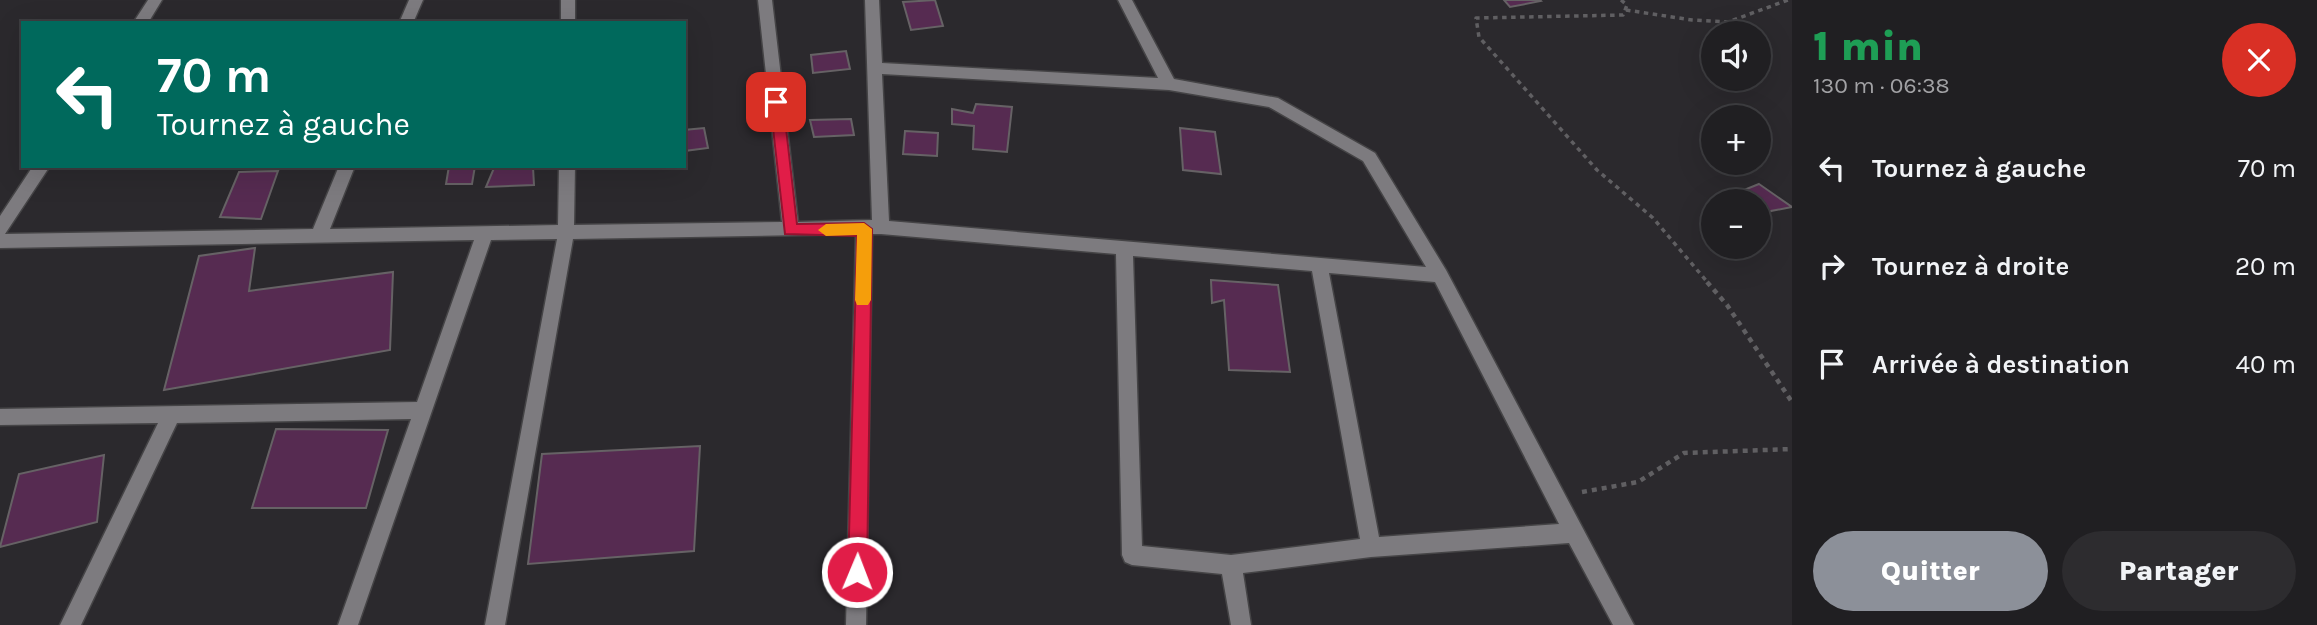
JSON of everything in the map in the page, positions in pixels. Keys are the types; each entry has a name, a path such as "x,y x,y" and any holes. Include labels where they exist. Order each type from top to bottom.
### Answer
{"street":[{"path":"141,21 155,0"},
{"path":"407,21 416,0"},
{"path":"568,0 568,21"},
{"path":"765,0 791,230"},
{"path":"856,625 873,228 875,68 872,0"},
{"path":"1125,0 1169,84"},
{"path":"875,68 1169,84 1273,102 1369,157 1440,275 1624,625"},
{"path":"0,229 41,168"},
{"path":"318,237 346,168"},
{"path":"495,625 566,233 567,168"},
{"path":"0,241 873,228 1440,275"},
{"path":"348,625 485,234"},
{"path":"1125,247 1132,555 1231,565 1371,547 1575,533"},
{"path":"1319,264 1371,547"},
{"path":"0,418 424,410"},
{"path":"70,625 172,414"},
{"path":"1231,565 1241,625"}],"path":[{"path":"1621,0 1627,5 1623,15 1476,18 1479,37 1597,170 1653,218 1727,305 1792,402"},
{"path":"1626,10 1692,20 1728,22 1788,0"},
{"path":"1555,498 1638,482 1685,453 1792,449"}],"building":[{"path":"935,0 943,26 911,30 903,2"},
{"path":"1504,0 1540,0 1541,1 1510,7"},
{"path":"846,51 850,69 813,73 811,55"},
{"path":"976,104 1012,107 1007,152 973,149 974,126 952,124 952,109 973,113"},
{"path":"851,119 854,135 814,137 810,120"},
{"path":"704,128 708,148 686,151 686,130"},
{"path":"1180,128 1215,132 1221,174 1183,170"},
{"path":"905,131 938,133 937,156 903,154"},
{"path":"449,168 475,168 472,184 446,184"},
{"path":"494,168 533,168 534,185 486,187"},
{"path":"278,171 261,219 220,217 239,172"},
{"path":"1759,184 1766,189 1746,189"},
{"path":"1771,192 1792,207 1771,211"},
{"path":"255,248 249,291 393,272 390,350 164,390 199,256"},
{"path":"1211,280 1278,285 1290,372 1229,370 1224,300 1212,303"},
{"path":"276,429 388,430 366,508 252,508"},
{"path":"700,446 694,551 528,564 542,454"},
{"path":"104,455 97,522 0,547 19,474"}],"slow traffic":[{"path":"826,230 864,229 863,300"}],"route":[{"path":"776,102 791,230 864,229 857,572"}]}
